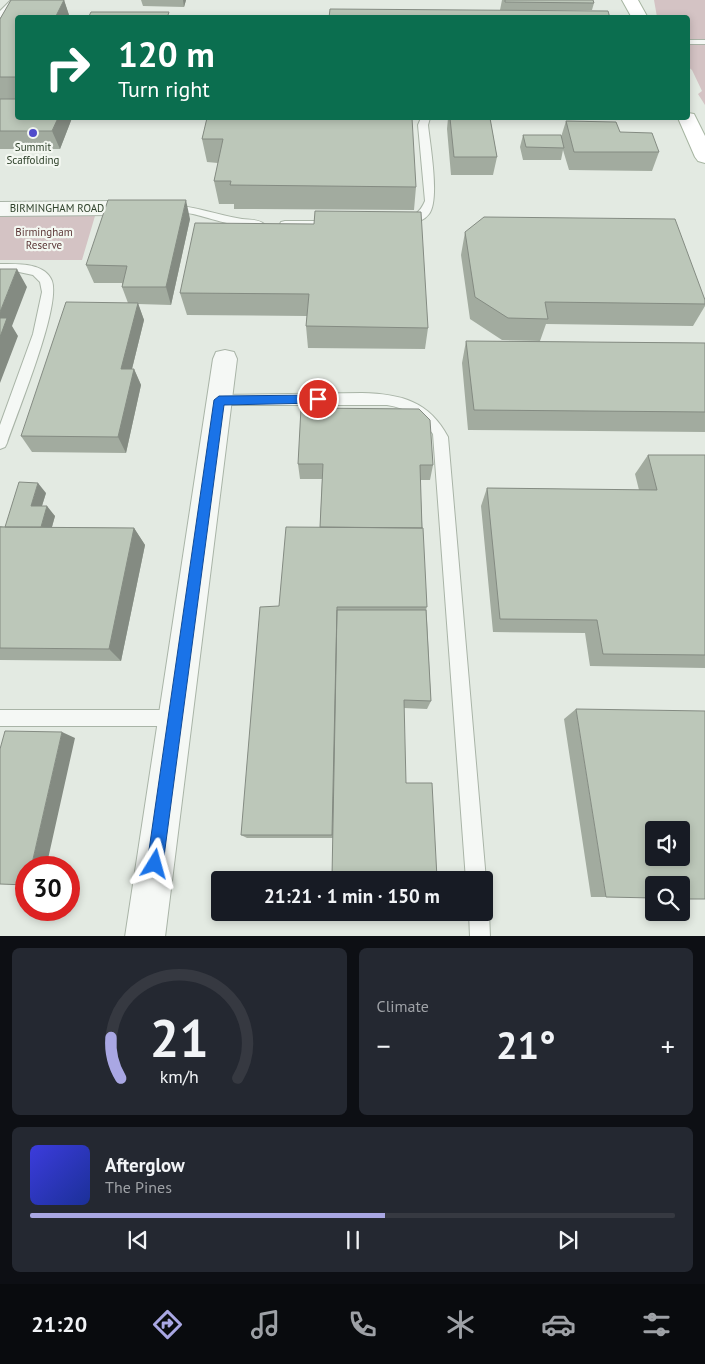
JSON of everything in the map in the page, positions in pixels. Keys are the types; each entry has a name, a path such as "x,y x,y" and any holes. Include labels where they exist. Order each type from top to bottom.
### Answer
{"main road":[{"path":"630,0 638,15"},
{"path":"640,0 643,15"},
{"path":"688,120 705,157"}],"street":[{"name":"BIRMINGHAM ROAD","path":"0,208 119,208"},
{"path":"145,936 225,359"}],"lane":[{"path":"0,16 15,0"},
{"path":"690,42 705,42"},
{"path":"398,223 414,220 425,213 430,201 423,126 424,120"},
{"path":"158,208 199,210 245,224 340,224"},
{"path":"0,268 22,268 36,272 46,280 49,294 43,320 0,443"},
{"path":"219,400 358,399 396,401 417,409 431,419 436,426 441,437 475,871"},
{"path":"0,718 175,718"},
{"path":"479,921 480,936"}],"green space":[{"path":"654,0 705,0 705,105 698,94 702,91 690,68 690,15 657,15"},
{"name":"Birmingham Reserve","path":"0,215 95,216 82,260 0,260"}],"building":[{"path":"11,0 64,0 56,15 15,15 15,77 0,77 0,19"},
{"path":"505,0 593,0 594,3 505,2"},
{"path":"330,9 608,11 609,15 329,15"},
{"path":"91,12 169,12 168,15 90,15"},
{"path":"0,99 15,99 15,120 57,120 52,131 0,131"},
{"path":"207,120 412,120 416,187 230,185 231,181 214,181 223,139 202,139"},
{"path":"450,120 490,120 497,157 454,157"},
{"path":"566,121 616,122 620,132 652,133 659,152 574,152"},
{"path":"523,135 561,135 564,148 526,147"},
{"path":"108,200 186,200 166,287 122,287 127,266 86,265"},
{"path":"315,211 421,212 428,328 306,326 309,294 180,293 195,223 314,224"},
{"path":"484,217 675,219 705,304 545,302 548,319 508,318 475,297 465,232"},
{"path":"0,269 17,269 0,312"},
{"path":"66,302 138,303 121,369 134,369 118,437 21,436"},
{"path":"0,318 7,318 0,337"},
{"path":"466,341 705,343 705,412 474,410"},
{"path":"301,408 419,409 430,420 433,465 420,465 422,528 320,527 323,464 298,464"},
{"path":"648,455 705,455 705,655 603,654 597,620 500,619 487,488 657,490"},
{"path":"19,482 38,483 31,506 47,506 41,527 5,527"},
{"path":"0,527 134,528 109,649 0,648"},
{"path":"286,527 423,528 427,607 337,607 332,835 241,835 260,607 279,606"},
{"path":"337,610 426,610 431,701 404,700 406,783 432,783 437,871 332,871"},
{"path":"576,709 705,711 705,899 690,899 690,876 645,876 645,898 606,897"},
{"path":"5,731 62,732 34,856 15,856 15,885 0,884 0,749"}],"place":[{"name":"Summit Scaffolding","path":"33,133"}],"route":[{"path":"155,864 219,400 318,399"}]}
